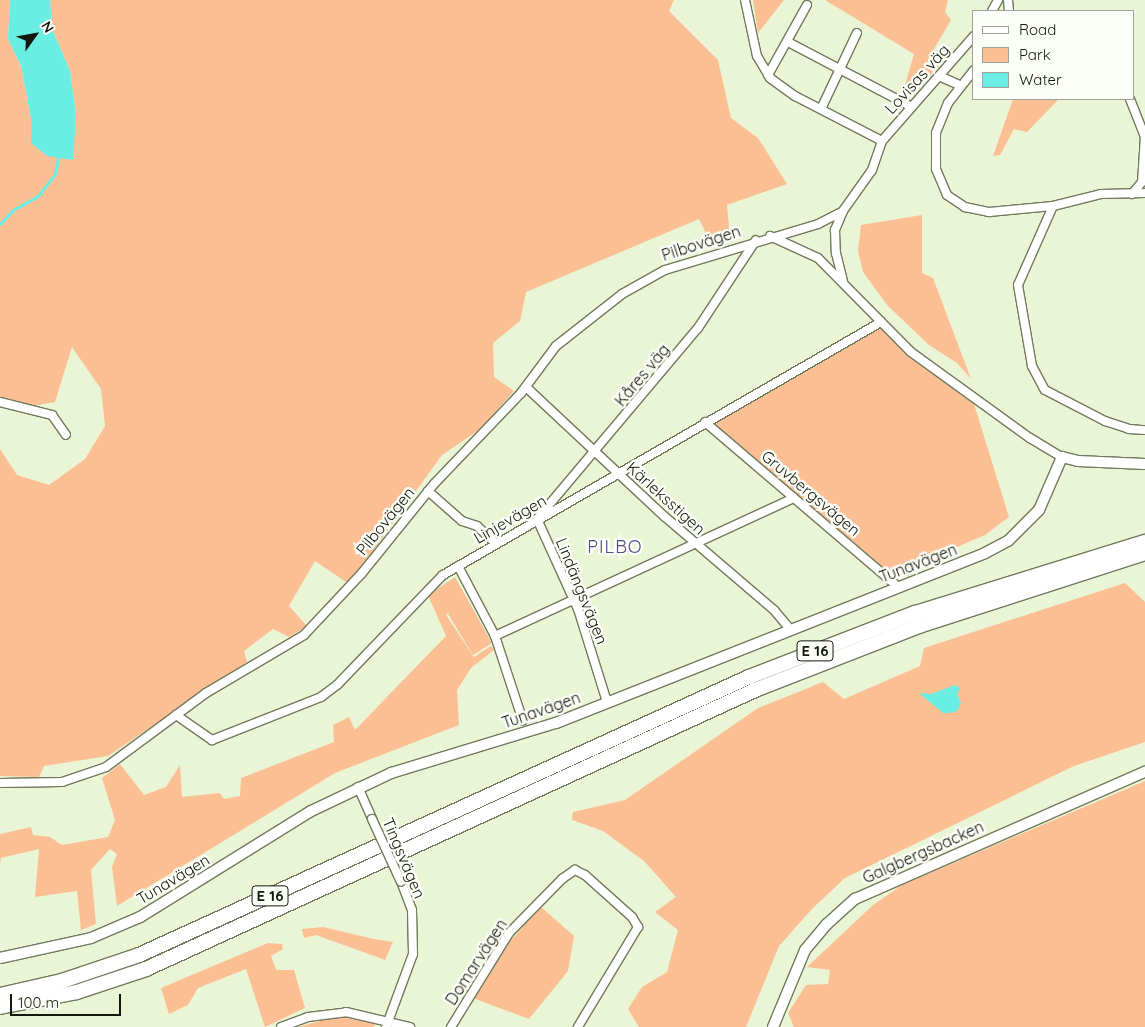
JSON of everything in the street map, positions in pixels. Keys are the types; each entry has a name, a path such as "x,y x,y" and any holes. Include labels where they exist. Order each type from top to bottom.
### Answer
{"highway":[{"name":"E 16","path":"0,995 62,981 139,955 660,715 759,673 915,613 1145,542"},
{"name":"E 16","path":"0,1007 70,993 146,969 755,690 919,626 1145,553"}],"street":[{"path":"746,0 757,56 768,75 786,90 882,141"},
{"path":"768,75 807,5"},
{"path":"821,109 857,33"},
{"name":"Lovisas väg","path":"843,281 834,237 844,211 872,170 882,141 910,106 972,38"},
{"path":"788,42 840,67 910,106"},
{"path":"972,72 948,104 936,133 936,169 946,195 976,211 1053,206 1101,194 1125,196 1145,194"},
{"path":"939,76 961,86"},
{"path":"1125,196 1139,189 1142,182 1145,136 1130,100"},
{"path":"1053,206 1018,285 1032,366 1045,390 1105,421 1128,429 1145,430"},
{"name":"Pilbovägen","path":"0,783 57,782 87,776 128,752 176,714 224,681 309,631 362,573 428,491 526,387 556,346 638,284 665,270 756,240 818,224 844,211"},
{"path":"770,236 818,258 843,281 881,322 929,366 1038,443 1062,457 1078,461 1145,464"},
{"name":"Kåres väg","path":"538,519 702,322 756,240"},
{"name":"Linjevägen","path":"176,714 214,740 321,697 338,684 436,581 458,566 617,472 881,322"},
{"name":"Kärleksstigen","path":"526,387 697,544 774,610 789,628"},
{"path":"0,402 52,415 66,435"},
{"name":"Gruvbergsvägen","path":"705,422 898,587"},
{"name":"Tunavägen","path":"0,958 91,938 140,917 179,896 291,822 358,787 412,765 541,728 789,628 985,553 1008,541 1039,510 1062,457"},
{"path":"428,491 462,521 477,526 495,543"},
{"path":"496,636 794,498"},
{"name":"Lindängsvägen","path":"538,519 574,600 607,702"},
{"path":"458,566 496,636 523,721"},
{"name":"Galgbergsbacken","path":"773,1027 806,950 826,924 855,899 1145,772"},
{"name":"Tingsvägen","path":"358,787 412,910 413,954 388,1023"},
{"name":"Domarvägen","path":"451,1027 509,933 575,870 592,881 632,917 638,927 578,1027"},
{"path":"281,1027 335,1012 410,1027"}],"green space":[{"path":"0,0 10,0 8,39 21,66 31,118 31,143 72,160 76,114 70,71 53,31 50,0 674,0 669,11 718,60 731,118 758,138 787,184 727,205 730,238 710,242 699,219 526,292 520,321 493,343 494,377 514,391 479,430 442,455 349,584 315,561 289,606 307,626 289,637 273,629 244,651 247,662 108,756 44,766 39,777 0,776 0,449 17,475 49,485 85,459 105,426 101,389 72,347 55,402 28,407 0,397"},
{"path":"753,0 784,0 758,33"},
{"path":"825,0 948,0 945,12 951,20 930,56 940,64 914,94 903,92 914,54"},
{"path":"1013,100 1058,100 1027,132 1014,129 1000,155 993,156"},
{"path":"922,215 922,273 933,278 971,379 957,363 929,345 888,306 863,272 858,251 861,225"},
{"path":"881,329 914,360 974,404 1009,517 985,535 892,575 715,425 718,418 868,333"},
{"path":"455,577 492,643 473,655 448,614 451,611 446,615 474,657 491,646 494,650 471,668 457,690 459,725 335,773 117,906 112,867 117,854 110,849 91,870 96,924 81,930 77,891 35,897 39,849 1,858 0,864 0,834 31,827 33,835 50,837 62,845 108,837 115,820 102,778 120,764 144,795 166,787 180,765 182,797 220,793 224,799 240,796 241,778 334,742 333,725 349,717 355,730 446,636 428,595"},
{"path":"1125,583 1145,602 1145,742 1074,766 845,878 813,908 779,946 746,1027 639,1027 628,1009 642,987 667,972 678,930 655,912 676,897 644,861 603,831 572,820 573,812 625,800 758,708 823,682 844,699 920,666 924,648"},
{"path":"1145,781 1145,1027 794,1027 788,1013 806,985 828,984 830,970 807,967 873,905 902,885"},
{"path":"541,907 574,936 568,971 529,1019 473,998 509,942"},
{"path":"323,927 393,942 385,960 316,935 304,938 302,929"},
{"path":"268,943 282,944 283,949 271,956 276,970 294,970 305,1008 265,1027 246,969 198,988 188,1005 169,1014 161,988"},
{"path":"338,1016 375,1024 374,1027 298,1027"}],"water":[{"path":"10,0 50,0 53,31 70,71 76,114 73,160 47,156 31,143 31,118 21,66 8,39"},
{"path":"955,685 960,688 957,694 961,703 957,711 950,713 943,713 919,693 931,694"}],"waterway":[{"path":"0,224 13,210 38,196 55,174 58,158"}],"district":[{"name":"PILBO","path":"615,547"}]}
